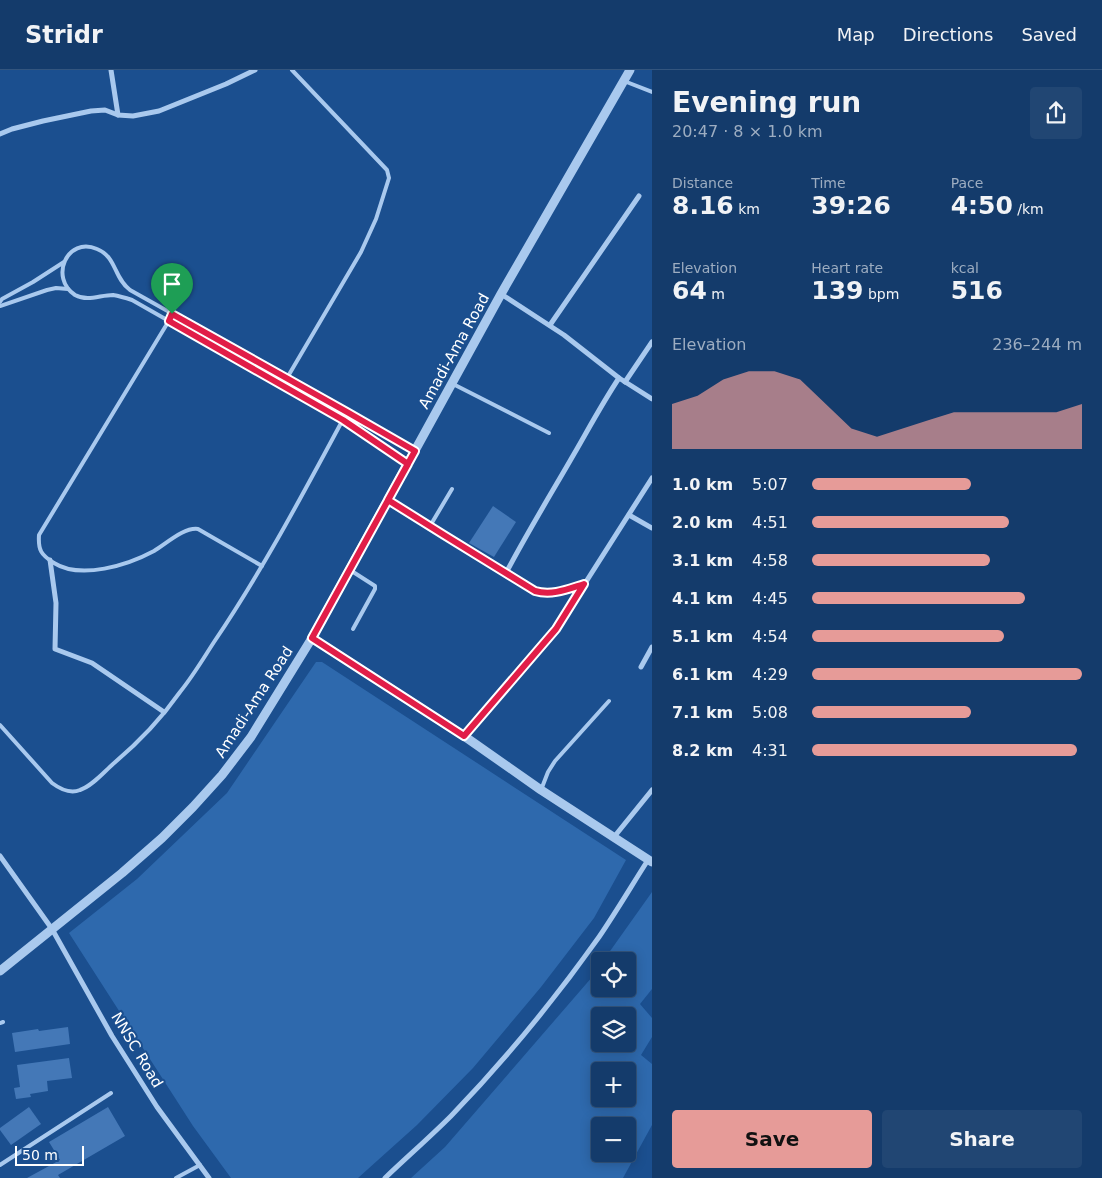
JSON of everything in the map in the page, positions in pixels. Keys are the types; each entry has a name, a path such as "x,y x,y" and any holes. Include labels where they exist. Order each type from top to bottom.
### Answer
{"street":[{"path":"110,70 118,114"},
{"path":"0,134 12,129 91,111 105,110 133,116 159,110 226,84 255,70"},
{"name":"Amadi-Ama Road","path":"0,971 122,873 162,838 222,775 251,737 312,638 501,294 630,70"},
{"path":"550,325 639,196"},
{"path":"501,294 550,325 619,378 652,400"},
{"path":"625,382 652,342"},
{"path":"506,573 521,544 619,378"},
{"path":"464,736 556,629 652,478"},
{"path":"388,500 535,591 552,593 584,584"},
{"path":"629,516 652,528"},
{"path":"50,560 56,603 55,650 92,663 164,712"},
{"path":"312,638 464,736 541,790 650,861 599,936 521,1038 450,1117 385,1178"},
{"path":"642,667 652,647"},
{"path":"614,837 652,790"},
{"name":"NNSC Road","path":"0,856 52,929 112,1036 157,1107 209,1178"}],"lane":[{"path":"287,378 361,252 376,219 389,178 387,170 292,70"},
{"path":"624,81 652,92"},
{"path":"408,464 343,420 132,300 113,295 86,298 77,296 68,289 65,283 62,274 64,262 73,250 82,247 96,248 109,257 123,284 130,290 415,451"},
{"path":"0,302 64,262"},
{"path":"0,306 47,290 56,288 68,289"},
{"path":"172,314 39,535 38,545 41,552 62,568 77,570 105,568 145,555 186,530 193,528 198,529 262,566"},
{"path":"453,383 549,433"},
{"path":"0,725 52,783 66,791 81,790 119,759 149,730 181,692 237,607 278,539 347,412"},
{"path":"430,526 452,489"},
{"path":"350,570 375,586 375,590 353,629"},
{"path":"541,790 548,772 555,761 609,701"},
{"path":"0,1166 111,1093"},
{"path":"176,1178 200,1165"}],"shaded area":[{"path":"316,662 322,662 626,860 594,918 541,987 473,1068 417,1125 358,1178 231,1178 193,1126 69,933 137,879 227,793"},
{"path":"652,892 652,989 640,1004 652,1018 652,1037 641,1055 652,1064 652,1125 636,1154 636,1117 591,1117 591,1162 632,1162 623,1178 411,1178 445,1147 591,978 591,997 636,997 636,952 609,952"}],"building":[{"path":"493,506 516,522 494,557 469,543"},
{"path":"68,1027 70,1044 15,1052 12,1033"},
{"path":"69,1058 72,1078 47,1081 48,1091 30,1094 31,1097 16,1099 14,1088 20,1087 17,1065"},
{"path":"29,1107 41,1124 11,1145 0,1128"},
{"path":"108,1107 125,1136 58,1175 60,1178 27,1178 60,1160 49,1142"}],"route":[{"path":"172,314 169,321 343,420 408,464 312,638 464,736 556,629 584,584 552,593 535,591 444,535 388,500 408,464 415,451 172,314"}]}
